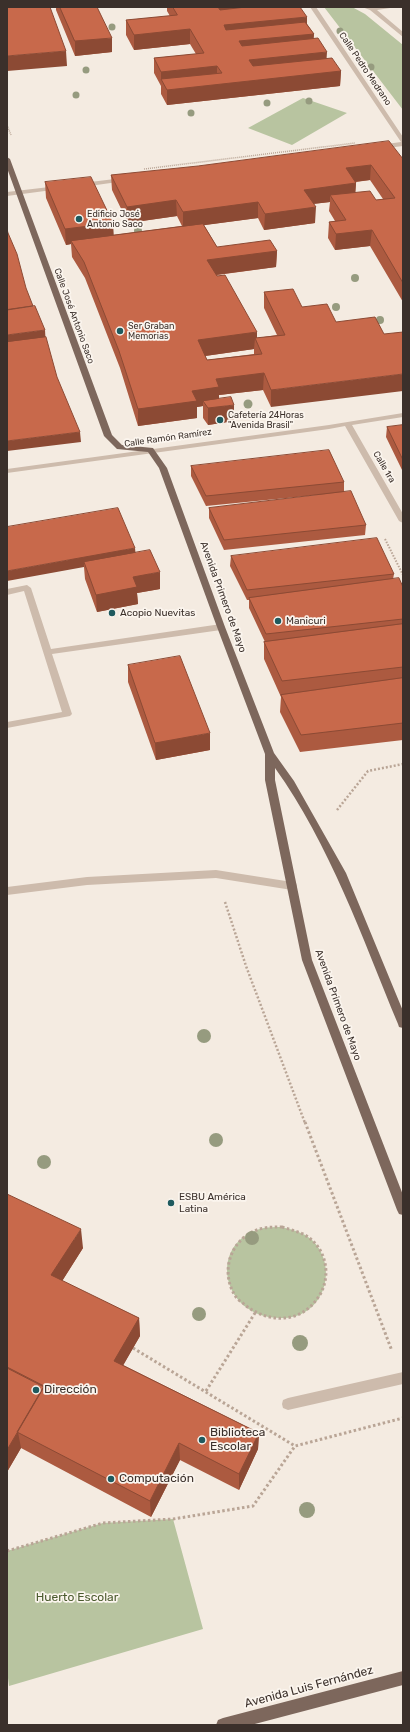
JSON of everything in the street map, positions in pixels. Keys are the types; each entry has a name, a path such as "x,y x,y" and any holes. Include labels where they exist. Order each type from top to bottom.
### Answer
{"main road":[{"name":"Calle José Antonio Saco","path":"7,159 108,436 120,447 150,450"},
{"name":"Avenida Primero de Mayo","path":"150,450 163,468 221,627 270,754 291,783 341,873 403,1024"},
{"name":"Avenida Primero de Mayo","path":"270,754 270,780 307,960 403,1210"},
{"name":"Avenida Luis Fernández","path":"223,1725 403,1678"}],"street":[{"name":"Calle Pedro Medrano","path":"312,7 403,141"},
{"path":"365,7 372,10 403,35"},
{"path":"372,10 394,7"},
{"path":"370,148 403,144"},
{"path":"75,186 131,179"},
{"path":"7,194 67,187"},
{"name":"Calle Ramón Ramírez","path":"7,471 150,450 329,427 403,415"},
{"name":"Calle 1ra","path":"347,423 403,521"},
{"path":"7,592 27,588 67,714 7,725"},
{"path":"47,652 221,627"},
{"path":"7,891 87,881 216,874 292,886"},
{"path":"288,1404 403,1378"}],"path":[{"path":"7,125 13,139"},
{"path":"143,169 356,143"},
{"path":"333,816 368,771 403,764"},
{"path":"216,874 246,966 403,1378"},
{"path":"280,1227 302,1234 312,1241 320,1252 325,1263 327,1275 325,1287 319,1298 312,1307 287,1318 271,1318 255,1313 244,1306 235,1297 230,1287 227,1273 228,1260 233,1249 250,1233 265,1228 280,1227"},
{"path":"206,1391 255,1313"},
{"path":"133,1348 295,1446"},
{"path":"7,1551 103,1523 173,1518 253,1506 295,1446 403,1418"}],"green space":[{"path":"324,7 352,7 365,14 403,45 403,110"},
{"path":"303,98 347,113 292,145 248,128"},
{"path":"280,1227 302,1233 313,1241 321,1252 325,1264 326,1277 318,1300 309,1309 298,1315 285,1318 263,1315 246,1307 234,1294 228,1279 228,1263 234,1248 246,1235 264,1228"},
{"name":"Huerto Escolar","path":"173,1519 203,1629 9,1686 7,1670 7,1551 103,1523"}],"building":[{"path":"7,7 50,7 66,51 7,56"},
{"path":"60,7 97,7 112,38 75,41"},
{"path":"173,7 218,7 220,10 246,7 300,7 307,17 224,25 226,30 305,22 314,34 239,41 242,46 318,38 327,52 249,60 253,66 332,58 341,71 167,90 161,79 222,73 217,66 161,72 154,58 204,53 190,29 134,35 126,20 177,15"},
{"path":"389,141 403,159 403,283 372,230 336,234 329,222 346,220 330,195 370,191 376,200 395,198 371,165 346,168 356,183 304,190 316,207 265,214 258,202 183,212 176,200 127,207 111,175 198,166"},
{"path":"91,177 113,223 65,229 45,182"},
{"path":"203,224 217,247 270,240 277,251 207,260 217,276 225,275 257,332 198,340 207,360 262,354 255,338 285,335 264,292 293,289 302,307 327,304 336,322 375,317 384,334 403,332 403,374 271,390 264,373 216,379 219,387 192,391 197,401 138,409 119,351 84,262 71,241"},
{"path":"7,229 17,254 26,288 33,306 7,310"},
{"path":"35,306 45,330 7,335 7,310"},
{"path":"46,337 57,377 80,432 7,441 7,342"},
{"path":"231,397 234,405 208,408 203,401"},
{"path":"403,425 403,460 387,427"},
{"path":"329,450 344,482 206,496 191,466"},
{"path":"351,491 366,525 224,540 209,508"},
{"path":"118,508 135,548 7,571 7,527"},
{"path":"377,538 394,574 247,590 231,556"},
{"path":"150,550 160,572 133,577 137,587 96,595 84,562"},
{"path":"399,578 403,587 403,619 266,634 249,598"},
{"path":"403,624 403,667 282,681 264,642"},
{"path":"180,656 210,733 155,743 128,665"},
{"path":"403,678 403,723 301,735 281,695"},
{"path":"7,1194 81,1229 51,1275 139,1318 114,1361 259,1433 239,1474 179,1443 150,1501 17,1432 44,1386 7,1367"},
{"path":"7,1368 44,1387 7,1450"}],"place":[{"name":"Edificio José Antonio Saco","path":"79,219"},
{"name":"Ser Graban Memorias","path":"120,331"},
{"name":"Cafetería 24Horas \"Avenida Brasil\"","path":"220,420"},
{"name":"Acopio Nuevitas","path":"112,613"},
{"name":"Manicuri","path":"278,621"},
{"name":"ESBU América Latina","path":"171,1203"},
{"name":"Dirección","path":"36,1390"},
{"name":"Biblioteca Escolar","path":"202,1440"},
{"name":"Computación","path":"111,1479"}]}
